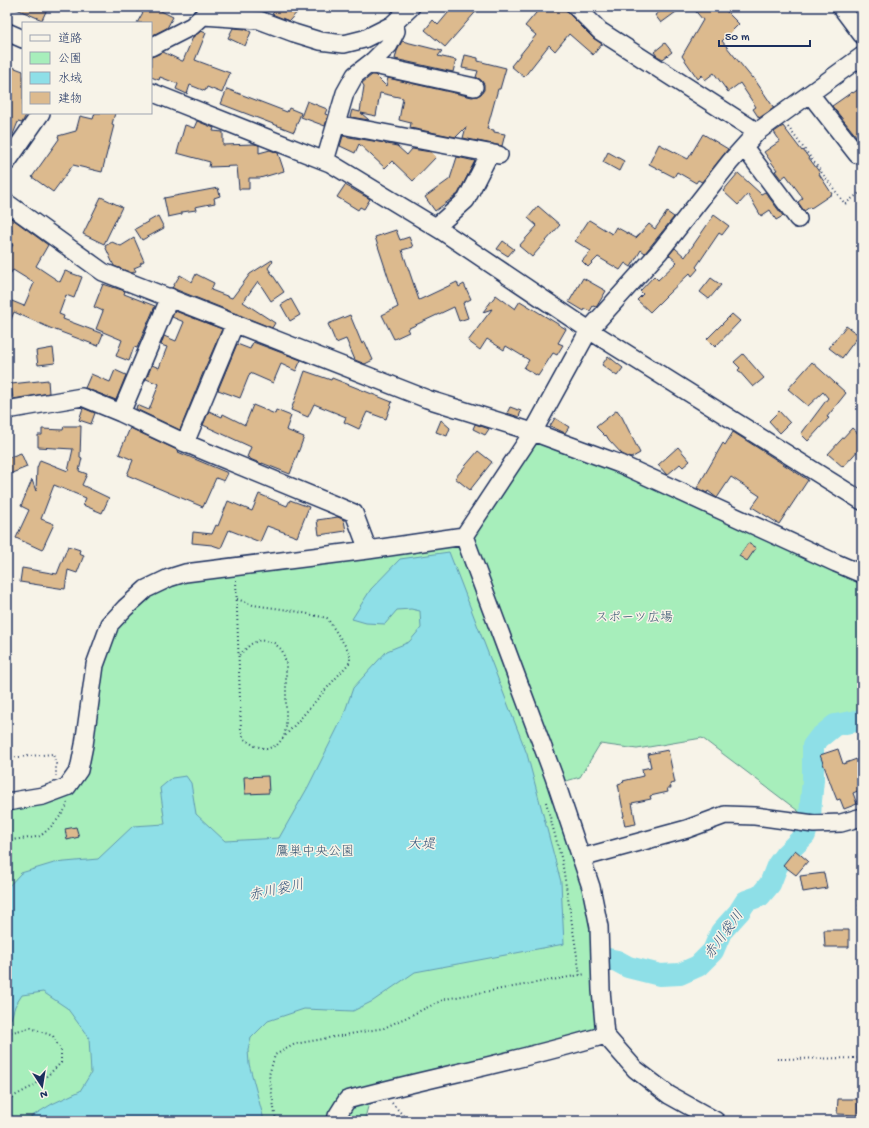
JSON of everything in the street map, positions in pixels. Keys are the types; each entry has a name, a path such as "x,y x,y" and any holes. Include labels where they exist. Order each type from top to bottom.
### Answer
{"street":[{"path":"152,46 192,26 202,12 260,20 320,41 344,44 364,39 394,24 411,7"},
{"path":"576,7 600,30 757,132"},
{"path":"841,7 862,35"},
{"path":"325,162 345,92 355,75 389,45 396,31 394,24"},
{"path":"7,32 22,39"},
{"path":"7,802 43,796 62,789 79,770 95,665 110,624 146,589 169,578 185,573 238,577 368,550 464,536 533,432 589,330 660,251 730,162 757,132 862,56"},
{"path":"369,64 474,87"},
{"path":"152,92 330,164 436,227 589,330 861,499"},
{"path":"810,94 856,154 862,152"},
{"path":"7,162 40,114"},
{"path":"336,124 494,154 466,200 436,227"},
{"path":"744,147 798,219"},
{"path":"7,203 103,272 427,399 533,432 620,464 815,554 862,574"},
{"path":"121,413 170,297"},
{"path":"185,443 235,323"},
{"path":"7,410 82,397 121,413 185,443 354,513 368,550"},
{"path":"464,536 554,777 591,887 599,927 601,990 605,1035 635,1069 669,1095 716,1121"},
{"path":"581,858 687,830 725,815 755,816 814,824 840,823 862,817"},
{"path":"336,1121 337,1116 347,1100 568,1046 605,1035"}],"path":[{"path":"780,116 845,204 862,191"},
{"path":"236,599 253,605 289,610 327,618 350,653 350,662 277,745 267,749 254,746 244,739 241,730 236,599 238,577"},
{"path":"238,656 251,644 260,640 274,643 282,650 286,662 286,727 284,736"},
{"path":"7,758 53,754 68,806 56,821 39,836 7,840"},
{"path":"545,797 562,861 580,975"},
{"path":"862,904 859,904 862,1095"},
{"path":"276,1121 269,1075 275,1055 295,1044 384,1028 445,999 601,972"},
{"path":"7,1033 31,1028 53,1036 61,1051 61,1063 35,1085 7,1100"},
{"path":"777,1059 862,1058"},
{"path":"382,1091 408,1121"}],"green space":[{"name":"鷹巣中央公園","path":"533,432 862,574 862,714 829,724 813,738 806,755 806,817 702,738 637,749 600,744 580,777 556,784 591,887 605,1035 382,1091 368,1107 364,1121 7,1121 7,802 67,787 104,638 169,578 464,536"}],"water":[{"name":"大堤","path":"449,552 527,754 561,882 564,944 415,972 373,1001 353,1011 304,1009 268,1021 251,1038 248,1050 249,1064 263,1121 24,1121 52,1104 80,1091 91,1073 89,1038 67,1008 43,992 22,995 15,1006 11,1019 7,1020 7,888 21,873 54,863 98,859 133,826 165,824 160,788 172,778 186,776 191,783 196,814 225,841 279,838 308,787 343,717 353,688 387,651 409,642 421,628 420,611 411,609 397,610 385,624 366,623 352,619 371,589 400,559"}],"building":[{"path":"12,7 48,7 42,20"},
{"path":"146,7 153,7 173,17 167,28 152,36 152,22 138,22"},
{"path":"278,7 302,7 289,21 272,14"},
{"path":"453,7 480,7 445,47 425,30 433,20 438,25"},
{"path":"541,7 566,7 569,14 593,38 602,44 593,55 569,34 555,51 549,45 524,77 511,66 536,35 525,26"},
{"path":"666,7 683,7 661,23 655,15"},
{"path":"692,7 722,7 739,24 722,41 752,78 753,77 774,108 759,118 753,109 756,107 740,83 728,92 714,73 705,80 702,75 698,79 682,56 703,20"},
{"path":"233,28 245,29 251,32 245,46 228,38"},
{"path":"201,31 206,33 195,60 230,73 222,93 207,87 205,91 190,85 187,94 176,89 178,84 160,77 159,80 152,77 152,57 163,52 183,61 193,37"},
{"path":"402,41 442,51 438,56 456,60 453,72 395,59"},
{"path":"665,43 672,52 663,59 657,56 654,52"},
{"path":"465,55 478,58 478,61 506,68 500,89 498,89 487,129 505,134 502,146 463,138 466,127 456,137 410,128 411,123 399,120 403,98 380,93 376,116 361,113 369,120 350,117 352,110 360,112 364,86 362,83 372,75 375,75 386,86 388,78 472,97 481,94 484,90 484,84 476,77 478,71 462,68"},
{"path":"7,65 22,71 22,114 26,114 22,123 18,122 12,137 7,144"},
{"path":"862,87 862,142 861,142 832,106"},
{"path":"227,89 287,112 289,108 301,113 294,132 221,104"},
{"path":"307,101 327,109 325,114 328,115 325,126 301,117"},
{"path":"95,114 115,114 112,124 114,125 102,172 73,165 53,192 32,177 59,139 58,136 76,131 80,116 93,119"},
{"path":"197,121 214,128 213,131 223,132 223,145 254,144 259,145 259,153 270,150 278,153 284,171 260,178 249,178 249,189 239,189 237,166 209,167 210,162 177,153 185,125 194,128"},
{"path":"783,126 820,173 819,174 832,194 804,211 798,202 803,198 786,175 781,179 775,171 777,170 764,152 780,141 774,132"},
{"path":"703,134 728,149 702,182 698,180 696,183 677,172 674,177 649,164 659,144 688,159"},
{"path":"343,136 397,146 407,155 412,149 431,152 436,157 413,181 392,161 385,168 359,144 355,153 340,146"},
{"path":"608,152 624,161 619,171 603,162"},
{"path":"457,157 475,161 458,194 435,211 425,197 450,179"},
{"path":"738,173 761,194 765,192 783,216 776,220 770,210 761,216 748,194 738,205 723,191"},
{"path":"345,185 370,199 364,209 360,207 358,210 337,197"},
{"path":"218,188 220,196 214,198 215,203 195,207 196,210 182,212 182,214 168,217 164,198"},
{"path":"101,197 122,207 104,244 83,234"},
{"path":"538,206 560,225 532,257 519,246 537,226 528,218"},
{"path":"667,212 674,217 645,253 641,250 631,267 625,263 620,270 598,257 588,267 582,261 591,251 575,241 589,220 612,234 616,227 636,238 649,224 655,229"},
{"path":"7,215 48,245 36,266 60,282 65,271 82,277 74,298 66,295 59,314 64,316 63,319 103,334 98,346 50,328 14,312 7,329 7,299 24,306 34,283 13,270 7,278 7,253 13,245 7,241 7,237 12,230 7,227"},
{"path":"714,215 729,226 722,235 719,233 696,267 698,269 692,276 690,273 650,312 637,300 643,294 640,291 654,276 658,280 677,262 669,255 675,248 685,257"},
{"path":"158,216 164,228 142,240 135,229"},
{"path":"396,230 400,240 409,237 413,247 402,250 419,300 457,282 459,287 464,284 471,299 463,303 468,318 459,321 454,307 407,329 409,332 394,339 382,315 398,307 375,237"},
{"path":"134,238 144,261 140,263 141,265 134,268 136,271 132,273 114,266 105,246 112,242 121,246"},
{"path":"503,241 514,249 508,256 497,249"},
{"path":"272,260 273,261 268,268 284,292 271,301 258,281 243,302 275,323 272,328 172,288 180,275 192,282 196,274 214,283 211,290 232,298 250,274"},
{"path":"583,278 606,291 597,306 593,306 590,311 585,309 584,311 569,302"},
{"path":"711,278 721,285 709,299 700,292"},
{"path":"103,284 125,291 124,294 155,306 137,348 134,347 129,361 116,356 122,340 96,329 103,311 94,307"},
{"path":"496,295 515,309 520,301 566,329 558,343 563,345 557,355 553,353 538,376 524,368 529,360 506,346 504,350 487,339 480,350 468,341 492,309 483,312"},
{"path":"291,299 300,315 290,321 281,305"},
{"path":"175,311 222,329 180,430 136,409 137,405 149,410 159,384 146,379 152,365 159,368 167,347 161,345 164,336 176,341 184,322 172,317"},
{"path":"732,314 740,321 715,347 707,339"},
{"path":"350,315 362,344 365,342 373,360 365,364 355,360 346,339 336,343 328,324"},
{"path":"846,326 859,335 842,358 829,348"},
{"path":"253,342 301,360 296,371 281,364 273,383 250,373 240,398 218,390 237,344 250,349"},
{"path":"53,348 55,363 38,365 36,351"},
{"path":"743,354 764,378 753,387 738,370 740,368 734,362"},
{"path":"608,356 623,368 617,376 602,365"},
{"path":"812,362 846,393 827,417 829,418 808,441 801,434 828,398 823,392 808,406 788,389"},
{"path":"115,370 126,375 116,400 85,388 91,374 110,382"},
{"path":"305,371 331,380 332,378 392,402 386,419 367,412 359,429 344,422 346,417 314,404 308,417 291,410"},
{"path":"48,380 49,393 13,399 11,384"},
{"path":"253,405 275,414 276,410 291,416 286,430 304,437 290,474 250,459 247,457 251,447 203,425 209,411 222,417 223,414 245,425"},
{"path":"510,407 521,411 519,417 507,413"},
{"path":"83,408 95,413 91,424 79,420"},
{"path":"617,410 640,453 631,458 622,454 606,435 605,436 596,427"},
{"path":"779,411 790,423 780,433 769,421"},
{"path":"555,418 569,427 565,433 550,426"},
{"path":"441,420 450,428 447,436 436,432"},
{"path":"475,424 489,429 485,435 473,429"},
{"path":"64,426 81,426 80,457 82,458 79,471 87,474 82,485 109,498 102,513 83,505 86,498 54,485 41,519 54,524 42,550 16,538 29,510 21,506 32,480 36,491 37,468 40,460 68,471 73,449 38,447 38,435 42,435 42,429 63,430"},
{"path":"130,428 179,451 178,452 228,473 224,481 216,478 203,507 127,475 133,460 119,454"},
{"path":"852,428 862,437 862,446 843,467 828,454"},
{"path":"733,432 808,480 779,524 752,507 760,496 731,477 717,498 708,491 707,493 697,488 723,443 725,445"},
{"path":"678,447 690,461 683,467 680,464 667,475 658,465"},
{"path":"478,451 492,462 470,490 455,478"},
{"path":"21,453 27,467 7,475 7,458"},
{"path":"259,494 287,506 290,500 309,507 297,537 267,526 260,542 229,530 221,548 212,545 192,543 193,532 212,534 216,525 218,526 228,501 252,511"},
{"path":"338,517 344,520 346,531 319,535 317,520"},
{"path":"748,543 756,548 747,561 739,556"},
{"path":"68,546 80,550 79,553 84,555 77,573 68,570 65,589 20,582 22,568 57,574"},
{"path":"838,749 843,764 862,757 862,789 853,793 857,804 844,809 840,799 837,800 820,755"},
{"path":"668,750 675,783 670,784 671,788 667,788 668,792 650,796 651,799 632,803 636,824 625,826 618,784 624,782 623,781 643,776 642,769 651,767 648,754"},
{"path":"268,776 269,793 245,794 244,777"},
{"path":"76,827 79,837 67,840 65,829"},
{"path":"795,850 808,861 796,875 783,865"},
{"path":"824,873 827,888 803,892 800,876"},
{"path":"824,930 849,930 849,947 825,947"},
{"path":"838,1099 858,1099 858,1115 837,1114"}],"waterway":[{"name":"赤川袋川","path":"608,959 617,961 628,967 660,975 680,974 698,966 713,951 721,932 739,912 746,901 760,896 770,884 777,866 785,855 805,835 810,818 813,780 813,746 819,738 835,725 862,720"}],"park label":[{"name":"スポーツ広場","path":"634,616"}]}
